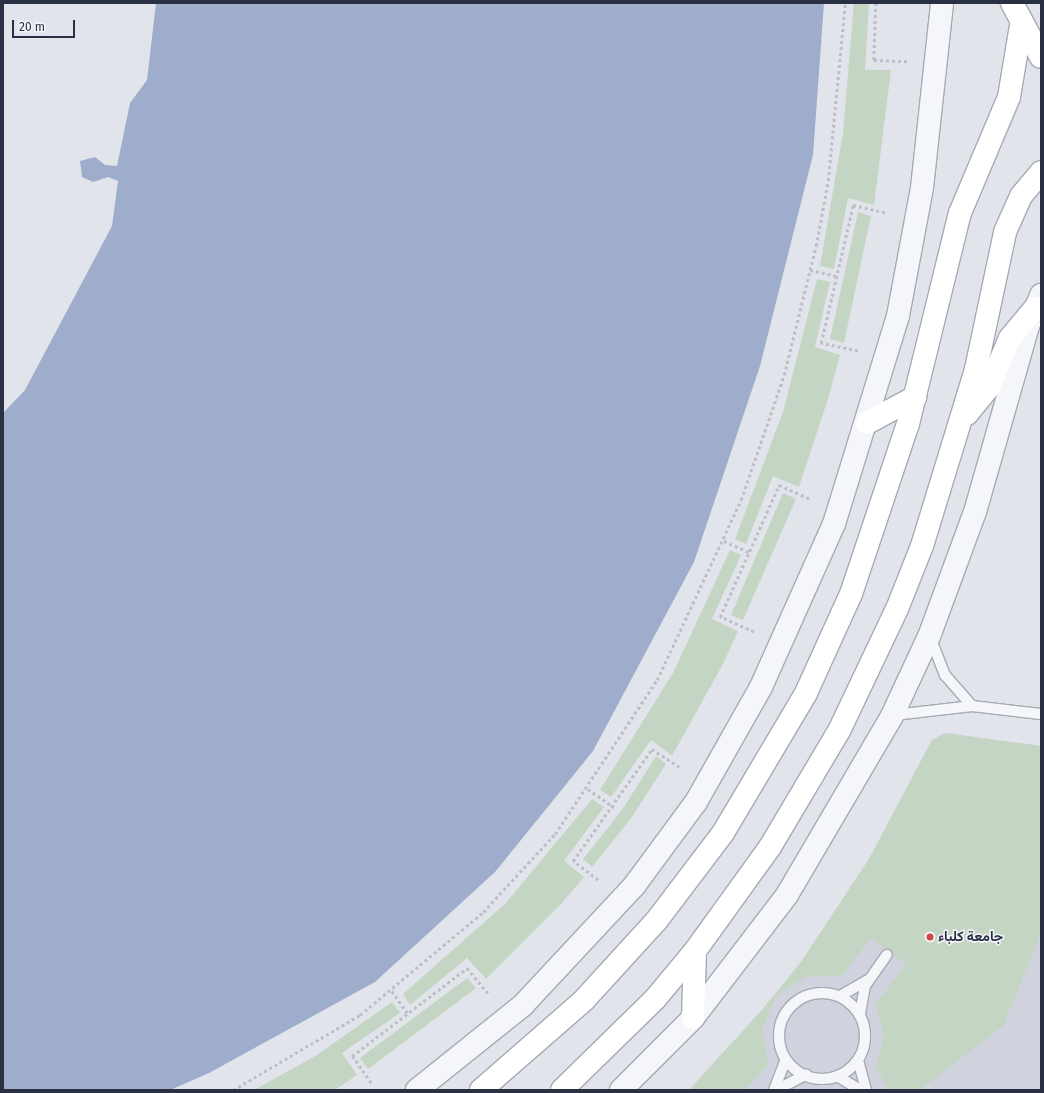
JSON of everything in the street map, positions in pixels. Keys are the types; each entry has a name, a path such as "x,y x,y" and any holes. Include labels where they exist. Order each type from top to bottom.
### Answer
{"highway":[{"path":"1012,3 1021,25 1041,57"},
{"path":"481,1090 544,1037 622,961 691,877 753,788 806,693 851,594 915,397 960,213 1009,96 1021,25"},
{"path":"562,1090 656,999 695,951 770,847 824,757 866,677 922,546 963,418 986,327 1005,232 1021,196 1041,172"},
{"path":"963,418 989,387 1010,338 1038,301"},
{"path":"867,423 915,397"},
{"path":"693,1018 695,951"}],"street":[{"path":"417,1090 488,1036 557,972 634,886 696,802 741,726 792,622 834,524 867,423 910,263 932,114 942,3"},
{"path":"621,1090 693,1018 787,895 892,716 930,634 995,454 1038,301"}],"lane":[{"path":"930,634 945,675 972,706"},
{"path":"892,716 972,706 1041,714"},
{"path":"837,1076 858,1060 865,1042 860,1014 862,995 870,978 887,955"},
{"path":"840,996 870,978"},
{"path":"775,1090 786,1059 780,1028 790,1008 818,993 840,996 860,1014"},
{"path":"786,1059 806,1075"},
{"path":"858,1060 866,1090"},
{"path":"775,1090 806,1075 837,1076 860,1090"}],"path":[{"path":"233,1090 316,1044 392,991 499,896 555,834 588,789 657,680 724,541 764,438 810,270 836,116 845,3"},
{"path":"876,3 874,60 907,61"},
{"path":"858,352 821,343 853,205 887,213"},
{"path":"810,270 836,276"},
{"path":"754,632 720,617 779,485 810,499"},
{"path":"724,541 749,552"},
{"path":"598,880 573,861 614,807 652,748 680,767"},
{"path":"588,789 614,807"},
{"path":"371,1083 352,1056 409,1015 467,968 488,993"},
{"path":"392,991 409,1015"}],"shaded area":[{"name":"جامعة كلباء","path":"945,733 1041,746 1041,1090 689,1090 762,1010 801,962 869,859 932,740"}],"green space":[{"path":"854,3 869,3 865,70 891,70 874,205 848,198 834,269 820,266 843,133"},
{"path":"858,212 871,216 844,343 830,339"},
{"path":"817,279 830,282 815,347 840,355 828,399 799,487 773,476 746,544 735,539 783,412"},
{"path":"783,493 796,499 743,620 731,615"},
{"path":"730,550 741,555 712,619 738,631 723,664 672,756 651,740 611,797 600,790 673,673"},
{"name":"جامعة كلباء","path":"945,733 1041,746 1041,933 1003,1026 920,1090 890,1090 875,1068 884,1036 876,1004 906,964 871,938 842,976 806,977 776,996 762,1029 768,1065 744,1090 689,1090 762,1010 801,962 869,859 932,740"},
{"path":"656,756 666,764 632,817 592,867 583,859 622,810"},
{"path":"592,799 604,807 564,861 584,877 561,904 486,979 467,958 410,1005 403,994 505,904"},
{"path":"467,978 476,988 368,1069 360,1058"},
{"path":"392,1002 400,1013 342,1053 357,1075 335,1090 254,1090 317,1055"}],"water":[{"path":"156,3 824,3 813,155 760,366 694,562 593,751 495,872 375,982 209,1073 170,1090 3,1090 3,413 25,390 112,226 118,181 108,177 93,182 82,177 80,161 95,157 105,165 117,166 130,103 147,80"}],"place":[{"name":"جامعة كلباء","path":"930,937"}]}
